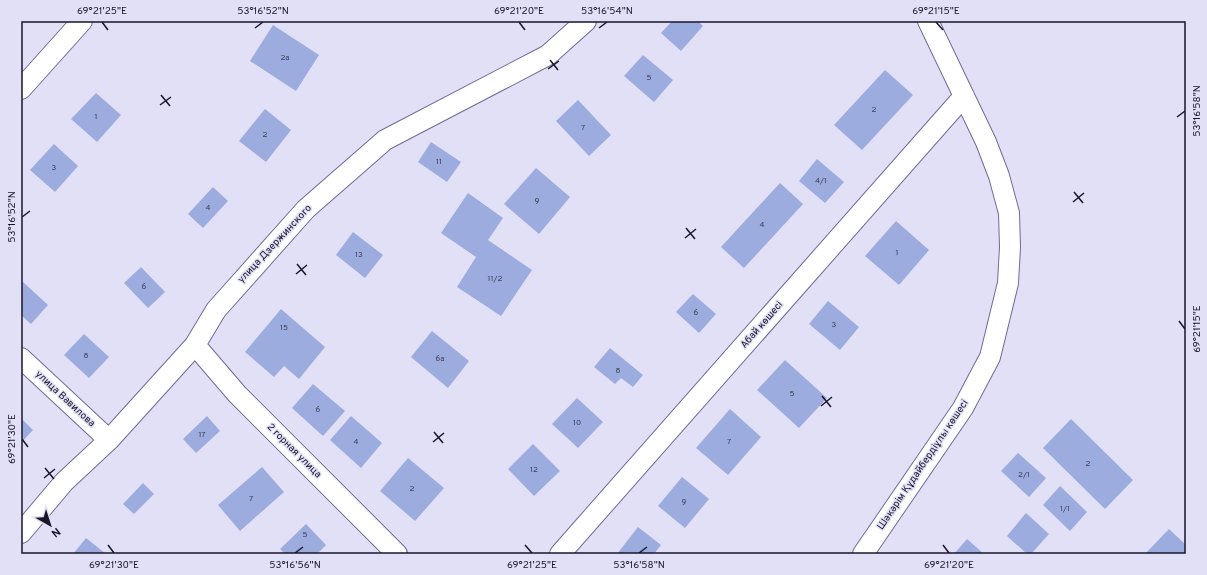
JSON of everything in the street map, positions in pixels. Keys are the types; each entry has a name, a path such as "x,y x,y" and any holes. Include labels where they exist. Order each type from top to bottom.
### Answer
{"street":[{"path":"21,89 82,21"},
{"name":"улица Дзержинского","path":"21,533 64,482 109,440 195,345 216,310 306,209 385,140 548,55 586,21"},
{"name":"Шәкәрім Құдайбердіұлы көшесі","path":"863,554 963,408 990,357 1008,283 1010,247 1009,213 1000,176 928,21"},
{"name":"Абай көшесі","path":"560,554 964,96"},
{"name":"2 горная улица","path":"195,345 237,394 397,554"},
{"name":"улица Вавилова","path":"21,358 109,440"}],"building":[{"path":"672,21 698,21 703,26 681,51 661,33"},
{"path":"273,25 319,55 296,91 250,61"},
{"path":"643,55 673,80 654,102 624,76"},
{"path":"885,70 913,95 862,150 834,125"},
{"path":"96,93 121,115 97,142 71,119"},
{"path":"578,100 611,135 589,156 556,121"},
{"path":"265,109 291,130 266,162 239,141"},
{"path":"431,142 461,162 447,182 418,162"},
{"path":"54,144 78,166 55,192 30,170"},
{"path":"817,159 844,182 825,203 799,181"},
{"path":"536,168 570,197 539,234 504,204"},
{"path":"780,183 803,204 744,268 721,247"},
{"path":"213,187 228,201 203,228 188,214"},
{"path":"468,193 503,218 488,240 532,270 501,316 457,287 476,257 441,233"},
{"path":"896,221 929,250 899,285 865,256"},
{"path":"353,232 383,255 365,278 336,255"},
{"path":"141,267 165,292 148,308 124,283"},
{"path":"23,282 48,305 31,324 21,315 21,284"},
{"path":"693,294 716,314 699,333 676,312"},
{"path":"828,301 859,327 840,350 809,324"},
{"path":"281,309 325,347 299,379 284,366 274,377 245,352"},
{"path":"432,331 469,361 448,388 411,357"},
{"path":"84,334 109,357 89,378 64,355"},
{"path":"610,348 643,375 633,387 621,378 615,384 594,367"},
{"path":"785,360 827,398 799,428 757,390"},
{"path":"313,384 345,411 323,436 292,408"},
{"path":"577,398 603,422 578,448 552,424"},
{"path":"730,409 761,437 728,475 696,448"},
{"path":"207,416 220,431 196,453 183,439"},
{"path":"351,416 382,443 361,468 330,440"},
{"path":"21,418 33,430 21,443"},
{"path":"1071,419 1133,480 1105,509 1043,448"},
{"path":"533,444 560,471 534,496 508,469"},
{"path":"1018,453 1046,478 1029,497 1001,471"},
{"path":"408,458 444,488 415,521 380,491"},
{"path":"262,467 284,492 240,531 218,505"},
{"path":"682,477 709,499 685,528 658,506"},
{"path":"143,483 154,494 134,514 123,504"},
{"path":"1060,486 1087,512 1070,531 1043,505"},
{"path":"1026,513 1049,534 1031,554 1027,554 1007,536"},
{"path":"306,524 326,545 317,554 285,554 280,549"},
{"path":"638,527 661,545 654,554 617,554"},
{"path":"1169,529 1186,545 1186,554 1145,554"},
{"path":"86,538 106,554 73,554"},
{"path":"967,539 984,554 954,554"}]}
